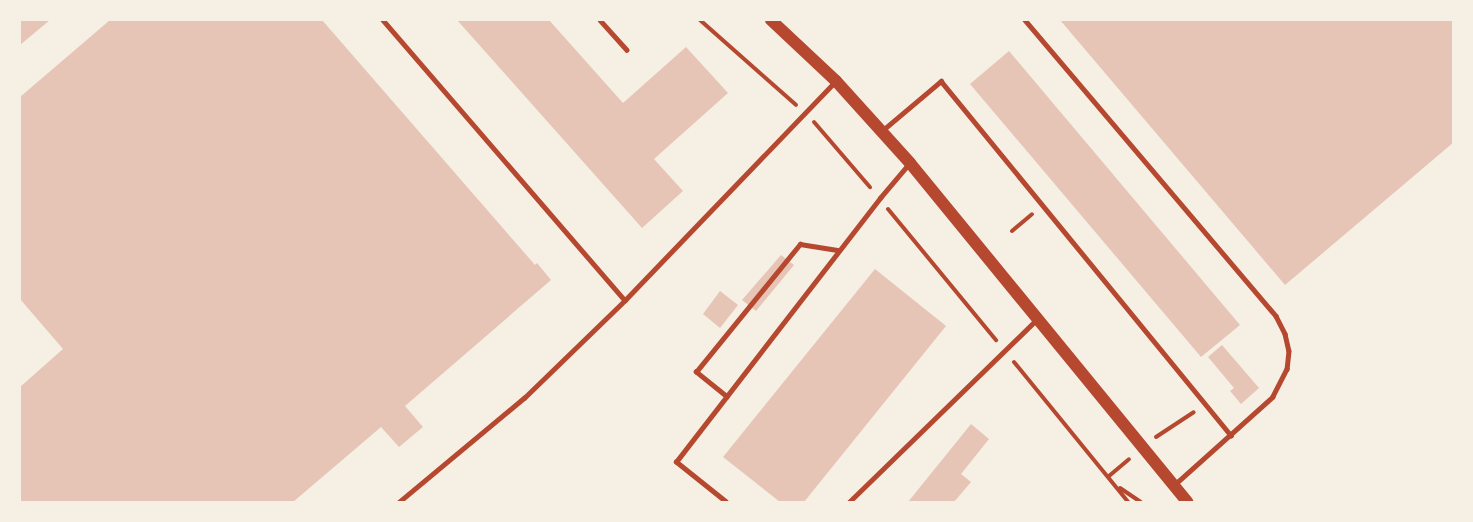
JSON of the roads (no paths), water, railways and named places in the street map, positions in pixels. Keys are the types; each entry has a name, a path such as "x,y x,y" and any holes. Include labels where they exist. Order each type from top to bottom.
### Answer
{"main road":[{"path":"771,20 836,81 910,163 1187,502"}],"lane":[{"path":"383,20 625,300"},
{"path":"600,20 627,50"},
{"path":"1025,20 1276,316 1289,351 1282,384 1273,397 1174,486"},
{"path":"399,502 524,398 625,300 836,81"},
{"path":"882,131 941,81 1231,435"},
{"path":"726,502 676,462 839,250 910,163"},
{"path":"727,397 696,372 800,244 839,250"},
{"path":"849,502 1037,320"}]}
